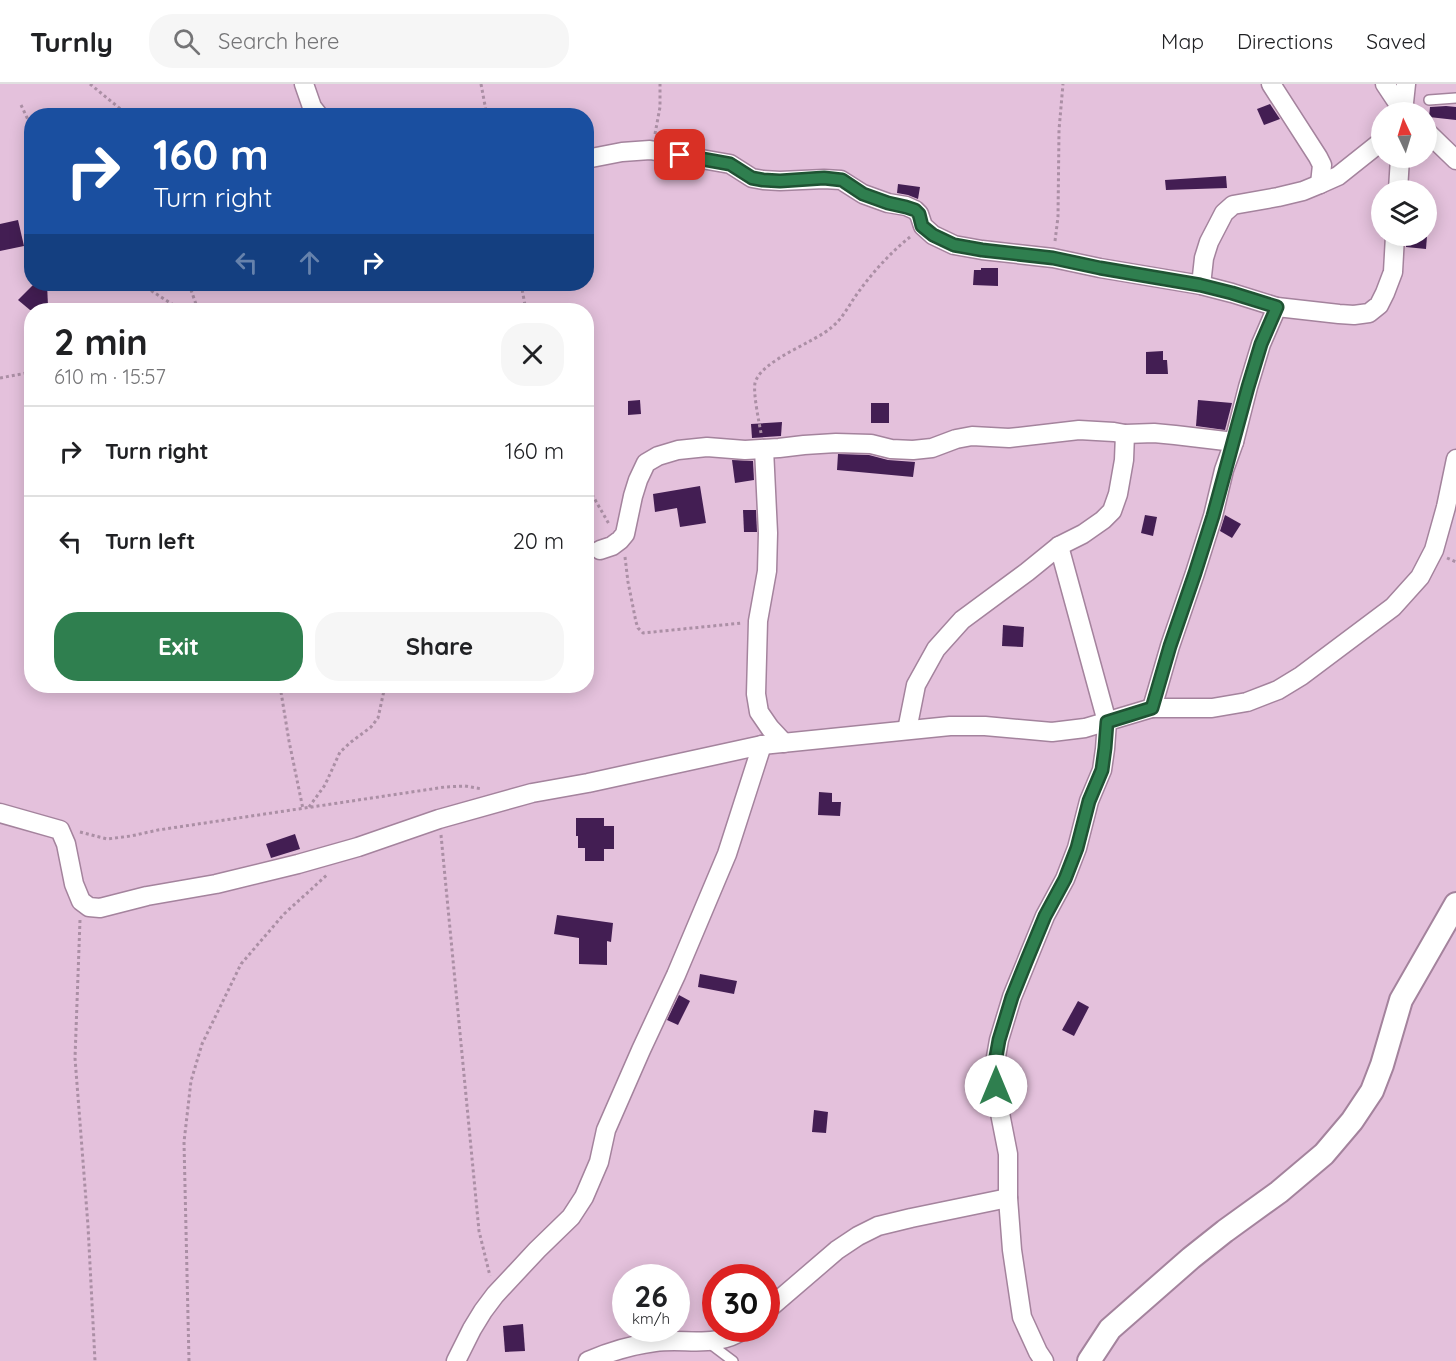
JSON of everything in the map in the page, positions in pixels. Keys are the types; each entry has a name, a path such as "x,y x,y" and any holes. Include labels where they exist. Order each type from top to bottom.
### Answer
{"street":[{"path":"304,84 313,108"},
{"path":"1271,84 1322,165 1320,184"},
{"path":"1385,84 1397,102"},
{"path":"1404,102 1407,84"},
{"path":"1437,142 1456,160"},
{"path":"594,157 650,150 730,164 752,178 763,180 824,178 842,180 863,194 915,210 919,214 922,226 933,235 954,245 1053,258 1200,285 1277,307 1354,315 1369,313 1378,305 1394,272 1395,246"},
{"path":"1200,285 1209,242 1224,213 1233,205 1303,191 1338,176 1371,150"},
{"path":"1152,708 1213,516 1261,344 1277,307"},
{"path":"600,550 612,546 625,534 629,508 646,463 658,456 678,450 707,447 745,450 836,443 871,444 891,449 913,450 932,448 972,436 1010,438 1079,430 1125,434 1154,433 1234,442"},
{"path":"907,730 916,685 936,649 962,620 1059,546 1083,534 1112,511 1118,494 1124,460 1125,434"},
{"path":"764,449 768,533 767,571 758,621 756,694 759,712 784,743"},
{"path":"0,813 60,830 66,844 74,884 81,901 89,908 100,908 298,864 358,847 439,819 532,793 762,745 950,726 986,726 1052,732 1085,728 1152,708 1212,708 1247,702 1278,690 1301,676 1393,608 1420,577 1434,550 1456,459"},
{"path":"1044,1361 1022,1317 1012,1250 1008,1198 1008,1154 994,1068 999,1040 1012,997 1045,916 1065,879 1077,848 1089,801 1102,770 1105,748 1107,722 1059,546"},
{"path":"456,1361 472,1329 495,1295 572,1217 584,1197 599,1162 606,1130 676,975 727,854 762,745"},
{"path":"1089,1361 1110,1329 1191,1258 1279,1192 1324,1154 1352,1120 1372,1091 1401,1000 1456,904"},
{"path":"780,1299 837,1250 878,1226 1008,1198"},
{"path":"588,1361 627,1347 656,1342 702,1342"}],"lane":[{"path":"1429,100 1456,98"},
{"path":"709,1342 733,1361"}],"path":[{"path":"90,84 119,108"},
{"path":"481,84 486,108"},
{"path":"650,150 660,107 660,84"},
{"path":"1053,258 1058,217 1059,130 1063,84"},
{"path":"21,105 24,111"},
{"path":"764,449 755,382 765,368 832,328 880,265 922,226"},
{"path":"152,291 170,303"},
{"path":"0,378 24,374"},
{"path":"594,499 620,540 636,622 643,633 758,621"},
{"path":"281,693 289,741 306,808"},
{"path":"306,808 325,785 340,752 378,718 383,693"},
{"path":"60,830 76,831 107,839 445,787 465,786 484,789"},
{"path":"439,819 479,1231 495,1295"},
{"path":"189,1361 184,1142 191,1082 201,1044 242,964 284,914 334,868"},
{"path":"81,901 75,1058 88,1226 95,1361"}],"building":[{"path":"1270,104 1280,119 1264,125 1257,109"},
{"path":"1437,107 1456,107 1456,120 1437,118"},
{"path":"1226,176 1227,188 1166,190 1165,180"},
{"path":"898,184 920,187 918,199 897,193"},
{"path":"18,220 24,246 0,251 0,224"},
{"path":"1406,246 1426,246 1426,249"},
{"path":"981,268 998,268 998,286 973,285 974,270 981,270"},
{"path":"27,291 47,291 48,303 24,303 24,305 18,300"},
{"path":"1163,351 1163,360 1167,360 1168,374 1146,374 1146,352"},
{"path":"640,400 641,414 628,415 628,401"},
{"path":"1198,400 1232,403 1225,430 1196,426"},
{"path":"871,403 889,403 889,423 871,423"},
{"path":"782,422 781,436 752,438 751,424"},
{"path":"838,454 869,455 888,460 915,462 913,477 837,470"},
{"path":"732,460 753,461 754,480 735,483"},
{"path":"700,486 706,523 680,527 677,508 655,512 653,494"},
{"path":"743,510 756,510 757,532 744,532"},
{"path":"1145,515 1157,517 1153,536 1141,533"},
{"path":"1225,515 1241,524 1232,538 1220,531"},
{"path":"1003,625 1024,627 1023,647 1002,646"},
{"path":"819,792 832,793 832,802 841,802 840,816 818,815"},
{"path":"576,818 604,818 604,826 614,826 614,849 604,849 604,861 585,861 585,848 578,848"},
{"path":"295,834 300,849 271,858 266,844"},
{"path":"557,915 613,923 611,942 607,941 607,965 579,964 579,938 554,934"},
{"path":"700,974 737,981 734,994 698,987"},
{"path":"679,995 690,1001 678,1025 667,1020"},
{"path":"1078,1001 1089,1007 1074,1036 1062,1030"},
{"path":"814,1110 828,1112 826,1133 812,1132"},
{"path":"523,1324 525,1351 505,1352 503,1326"}],"route":[{"path":"680,155 730,164 752,178 763,180 824,178 842,180 863,194 915,210 919,214 922,226 933,235 954,245 1053,258 1200,285 1277,307 1261,344 1213,516 1152,708 1107,722 1102,770 1089,801 1077,848 1065,879 1045,916 1012,997 999,1040 994,1068 996,1086"}]}
